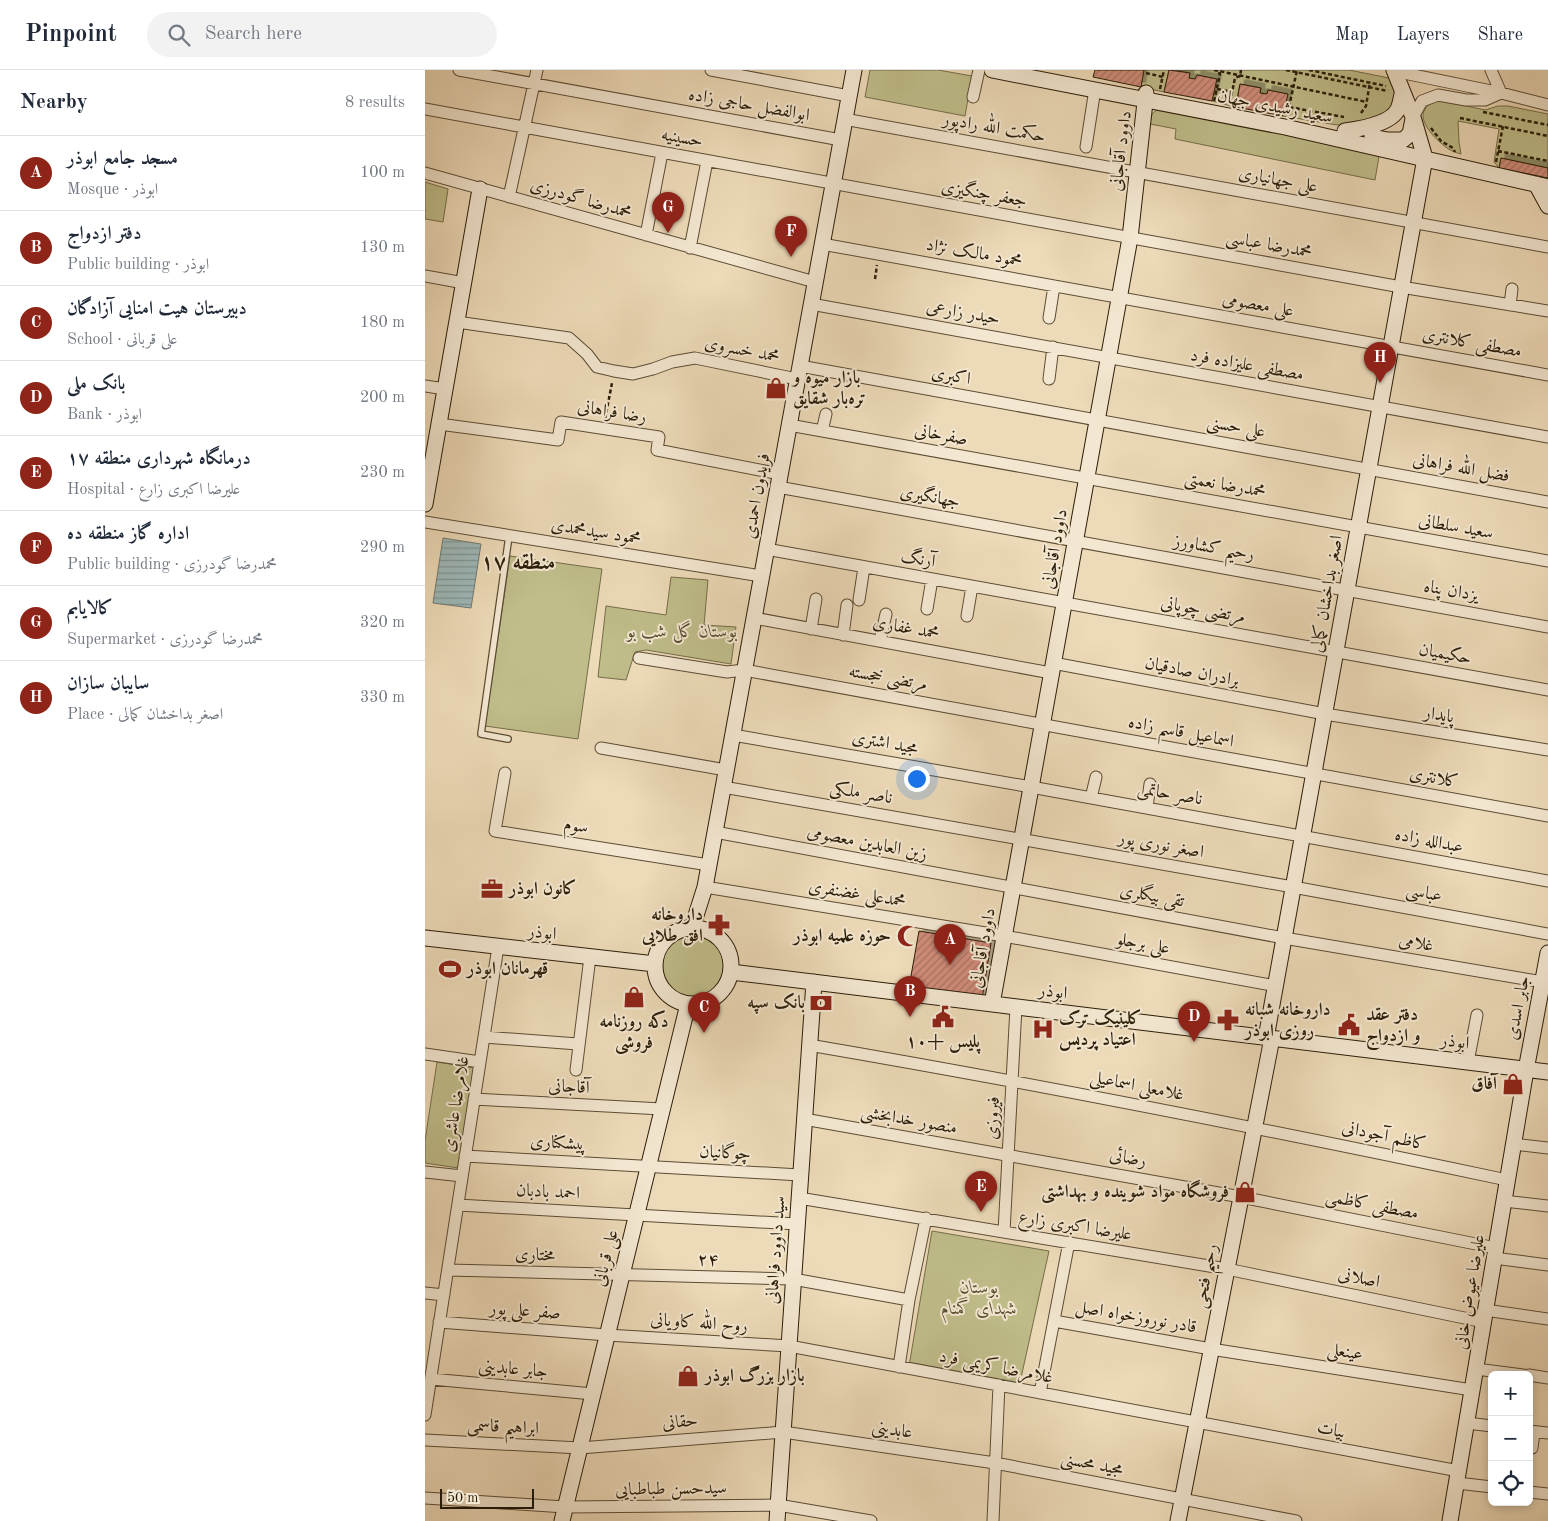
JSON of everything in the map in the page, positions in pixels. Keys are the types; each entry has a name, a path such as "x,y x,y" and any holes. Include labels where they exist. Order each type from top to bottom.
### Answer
{"street":[{"name":"ابوالفضل حاجی زاده","path":"459,70 841,140"},
{"path":"509,197 537,70"},
{"path":"711,70 849,96 848,70"},
{"name":"فریدون احمدی","path":"692,928 705,886 709,865 854,70"},
{"path":"973,97 979,70"},
{"name":"سعید رشیدی جهان","path":"992,70 1096,86 1147,90 1345,125 1388,140 1403,140 1410,134 1413,117"},
{"name":"سعید رشیدی جهان","path":"1026,70 1096,86"},
{"path":"1491,70 1501,93"},
{"path":"1394,71 1501,93 1548,105"},
{"path":"1394,71 1413,117 1425,158"},
{"path":"1086,147 1096,86"},
{"name":"سعید رشیدی جهان","path":"1147,90 1285,127 1542,186"},
{"name":"داوود آقاجانی","path":"992,1004 1130,238 1147,90"},
{"path":"1345,125 1365,129 1388,119 1398,111 1401,91"},
{"path":"1413,117 1422,101 1438,95 1466,100 1485,100 1501,93"},
{"name":"حسینیه","path":"425,109 833,184"},
{"name":"حکمت الله رادپور","path":"844,119 1137,172"},
{"path":"646,235 662,153"},
{"name":"اصغر بداخشان کمالی","path":"1269,1038 1293,886 1425,158"},
{"path":"690,248 707,161"},
{"name":"علی جهانیاری","path":"1137,172 1548,247"},
{"name":"محمدرضا گودرزی","path":"425,174 815,282"},
{"name":"جعفر چنگیزی","path":"833,184 1130,238"},
{"path":"1542,186 1548,206"},
{"path":"425,500 480,189"},
{"name":"محمدرضا عباسی","path":"1130,238 1401,287 1548,311"},
{"name":"محمود مالک نژاد","path":"822,244 1119,297"},
{"path":"425,276 464,283"},
{"path":"1049,318 1055,286"},
{"path":"1510,305 1512,289"},
{"name":"علی معصومی","path":"1119,297 1391,346"},
{"name":"حیدر زارعی","path":"811,304 1108,357"},
{"name":"محمد خسروی","path":"457,322 569,338 587,354 597,367 633,374 653,370 673,362 695,358 798,372"},
{"name":"مصطفی کلانتری","path":"1391,346 1548,375"},
{"path":"1049,379 1053,348"},
{"name":"مصطفی علیزاده فرد","path":"1108,357 1548,437"},
{"name":"اکبری","path":"798,372 1097,420"},
{"path":"425,386 445,389"},
{"path":"822,431 826,414"},
{"name":"علی حسنی","path":"1097,420 1369,469"},
{"name":"رضا فراهانی","path":"439,424 558,440 561,422 659,437 657,450 779,480"},
{"name":"صفرخانی","path":"789,425 1087,478"},
{"name":"فضل الله فراهانی","path":"1369,469 1548,502"},
{"name":"محمدرضا نعمتی","path":"1087,478 1358,527"},
{"name":"جهانگیری","path":"779,480 1075,541"},
{"name":"محمود سیدمحمدی","path":"425,522 761,576"},
{"name":"سعید سلطانی","path":"1358,527 1548,561"},
{"name":"رحیم کشاورز","path":"1075,541 1347,590"},
{"name":"آرنگ","path":"766,549 1064,603"},
{"path":"859,600 863,567"},
{"path":"927,609 932,579"},
{"path":"967,616 972,586"},
{"name":"یزدان پناه","path":"1347,590 1548,627"},
{"path":"811,629 816,599"},
{"name":"مرتضی چوپانی","path":"1064,603 1336,652"},
{"path":"843,634 847,605"},
{"path":"880,641 886,614"},
{"name":"محمد غفاری","path":"754,618 880,641 1052,668"},
{"name":"حکیمیان","path":"1336,652 1548,690"},
{"name":"مرتضی خجسته","path":"639,658 727,672 744,670 1042,723"},
{"name":"برادران صادقیان","path":"1052,668 1325,714"},
{"name":"پایدار","path":"1325,714 1548,750"},
{"name":"اسماعیل قاسم زاده","path":"1042,723 1314,775"},
{"name":"مجید اشتری","path":"733,735 1031,787"},
{"path":"601,748 726,770"},
{"name":"سوم","path":"505,773 495,831 709,865"},
{"name":"کلانتری","path":"1314,775 1548,816"},
{"path":"1091,798 1096,777"},
{"path":"1147,808 1150,784"},
{"name":"ناصر ملکی","path":"723,787 1022,838"},
{"name":"ناصر حاتمی","path":"1031,787 1303,836"},
{"name":"زین العابدین معصومی","path":"715,832 1013,888"},
{"name":"عبدالله زاده","path":"1303,836 1548,881"},
{"name":"اصغر نوری پور","path":"1022,838 1293,886"},
{"name":"محمدعلی غضنفری","path":"705,886 1004,936"},
{"name":"عباسی","path":"1293,886 1548,934"},
{"name":"تقی بیگلری","path":"1013,888 1284,938"},
{"path":"692,928 708,931 722,940 729,955 731,972 728,983 721,993 711,1000 700,1004 688,1004 667,994 660,986 656,975 657,953 662,943 671,935 681,930 692,928"},
{"name":"علی برجلو","path":"1004,936 1276,986"},
{"name":"ابوذر","path":"425,938 655,964"},
{"name":"غلامی","path":"1284,938 1543,993"},
{"name":"غلامرضا عاشری","path":"426,1408 498,947"},
{"name":"جابر اسدی","path":"1526,1070 1543,993 1548,955"},
{"path":"575,1070 590,957"},
{"name":"ابوذر","path":"731,972 1548,1072"},
{"name":"سید داوود فراهانی","path":"777,1521 813,982"},
{"name":"علی قربانی","path":"563,1514 688,1004"},
{"name":"فیروزی","path":"1004,1232 1016,1007"},
{"path":"1469,1062 1477,1015"},
{"path":"484,1037 578,1044"},
{"name":"رحیم فتحی","path":"1178,1521 1255,1127 1269,1038"},
{"name":"غلامعلی اسماعیلی","path":"809,1045 1012,1080 1255,1127"},
{"path":"425,1054 480,1062"},
{"name":"علیرضا عیوض خانی","path":"1450,1521 1526,1070"},
{"name":"آقاجانی","path":"474,1099 662,1109"},
{"name":"منصور خدابخشی","path":"804,1119 1008,1154"},
{"name":"کاظم آجودانی","path":"1255,1127 1507,1180"},
{"path":"1513,1144 1548,1148"},
{"name":"رضائی","path":"1008,1154 1241,1197"},
{"name":"پیشکناری","path":"465,1156 648,1166"},
{"name":"چوگانیان","path":"648,1166 800,1175"},
{"path":"425,1172 462,1176"},
{"name":"مصطفی کاظمی","path":"1241,1197 1548,1265"},
{"name":"علیرضا اکبری زارع","path":"799,1198 1227,1268"},
{"path":"1504,1201 1548,1206"},
{"name":"احمد بادبان","path":"458,1205 797,1224"},
{"path":"899,1367 909,1300 926,1218"},
{"path":"1040,1393 1069,1242"},
{"name":"اصلانی","path":"1227,1268 1485,1316 1548,1319"},
{"name":"مختاری","path":"447,1270 621,1275"},
{"name":"۲۴","path":"621,1275 793,1279 909,1300"},
{"path":"425,1293 444,1295"},
{"name":"قادر نوروزخواه اصل","path":"1054,1321 1211,1348"},
{"name":"صفر علی پور","path":"439,1322 607,1335"},
{"name":"روح الله کاویانی","path":"607,1335 789,1346"},
{"name":"غلامرضا کریمی فرد","path":"789,1346 1197,1422"},
{"name":"عینعلی","path":"1211,1348 1472,1390"},
{"path":"1476,1369 1492,1371"},
{"path":"1533,1376 1548,1378"},
{"name":"جابر عابدینی","path":"431,1380 593,1394"},
{"path":"993,1521 999,1386"},
{"name":"بیات","path":"1197,1422 1458,1477"},
{"path":"1467,1423 1488,1426"},
{"path":"1533,1431 1548,1433"},
{"name":"حقانی","path":"580,1448 783,1432"},
{"name":"عابدینی","path":"783,1432 995,1463"},
{"name":"ابراهیم قاسمی","path":"425,1440 580,1448"},
{"name":"مجید محسنی","path":"995,1463 1296,1521"},
{"path":"1458,1477 1488,1486"},
{"path":"1533,1492 1548,1494"},
{"name":"سیدحسن طباطبایی","path":"425,1498 563,1514 778,1505 871,1521"}],"lane":[{"path":"508,739 481,734 509,536"}],"path":[{"path":"1163,77 1146,72 1147,90 1160,90 1163,77 1164,70"},
{"path":"1215,70 1367,102"},
{"path":"1215,70 1220,74 1215,101"},
{"path":"1240,76 1241,70"},
{"path":"1287,116 1297,70"},
{"path":"1309,70 1370,82 1401,91"},
{"path":"1205,99 1230,104 1235,78 1240,76"},
{"path":"1358,115 1363,112 1367,102 1370,82"},
{"path":"1217,89 1233,92"},
{"path":"1289,107 1345,125"},
{"path":"1481,122 1483,112 1489,110"},
{"path":"1460,118 1548,136"},
{"path":"1428,122 1441,140 1455,150 1458,166"},
{"path":"1493,174 1503,126"},
{"path":"1498,151 1548,161"},
{"path":"603,429 614,371"}],"green space":[{"path":"870,70 938,70 972,76 965,116 865,97"},
{"path":"1144,70 1169,70 1164,92 1141,87"},
{"path":"1175,70 1349,70 1394,79 1396,90 1391,111 1354,124 1337,125 1283,116 1287,94 1268,90 1267,94 1260,93 1261,88 1240,84 1235,107 1212,101 1216,79 1197,75 1195,79 1189,78 1190,73"},
{"path":"1437,101 1485,110 1498,106 1508,106 1548,114 1548,168 1501,158 1499,168 1494,162 1499,129 1458,121 1461,154 1449,149 1429,130 1423,117 1428,105"},
{"path":"1159,108 1380,151 1375,180 1175,139 1176,129 1150,124 1152,114"},
{"path":"425,182 448,189 443,222 425,219"},
{"path":"510,556 602,569 578,739 485,726"},
{"name":"بوستان گل شب بو","path":"671,577 708,580 704,625 736,627 731,664 646,650 635,652 626,680 598,677 606,606 666,615"},
{"path":"693,931 706,934 717,941 724,952 727,965 724,978 717,989 706,996 693,999 680,996 669,989 662,978 659,965 662,952 669,941 680,934"},
{"path":"437,1062 474,1068 458,1168 425,1163 425,1141"},
{"name":"بوستان شهدای گمنام","path":"932,1231 1049,1251 1019,1387 909,1366"}],"water":[{"path":"443,538 481,544 471,608 433,603"}],"building":[{"path":"1095,70 1144,70 1141,87 1093,77"},
{"path":"1169,70 1190,73 1189,78 1195,79 1197,75 1217,79 1212,101 1164,92"},
{"path":"1240,84 1261,88 1260,93 1267,94 1268,90 1288,94 1283,116 1236,107"},
{"path":"1501,158 1548,168 1548,178 1499,168"},
{"path":"919,931 991,943 982,999 909,987"}],"place":[{"name":"کالایابم","path":"668,233"},
{"name":"اداره گاز منطقه ده","path":"791,257"},
{"name":"سایبان سازان","path":"1380,383"},
{"name":"بازار میوه و تره‌بار شقایق","path":"776,388"},
{"name":"کانون ابوذر","path":"492,889"},
{"name":"داروخانه افق طلایی","path":"719,925"},
{"name":"حوزه علمیه ابوذر","path":"908,936"},
{"name":"مسجد جامع ابوذر","path":"950,965"},
{"name":"قهرمانان ابوذر","path":"450,969"},
{"name":"دکه روزنامه فروشی","path":"634,997"},
{"name":"بانک سپه","path":"821,1003"},
{"name":"دفتر ازدواج","path":"910,1017"},
{"name":"پلیس +۱۰","path":"943,1017"},
{"name":"داروخانه شبانه روزی ابوذر","path":"1228,1020"},
{"name":"دفتر عقد و ازدواج","path":"1349,1025"},
{"name":"کلینیک ترک اعتیاد پردیس","path":"1043,1029"},
{"name":"دبیرستان هیت امنایی آزادگان","path":"704,1033"},
{"name":"بانک ملی","path":"1194,1042"},
{"name":"آفاق","path":"1513,1084"},
{"name":"فروشگاه مواد شوینده و بهداشتی","path":"1245,1192"},
{"name":"درمانگاه شهرداری منطقه ۱۷","path":"981,1212"},
{"name":"بازار بزرگ ابوذر","path":"688,1376"}],"district":[{"name":"منطقه ۱۷","path":"518,563"}]}
